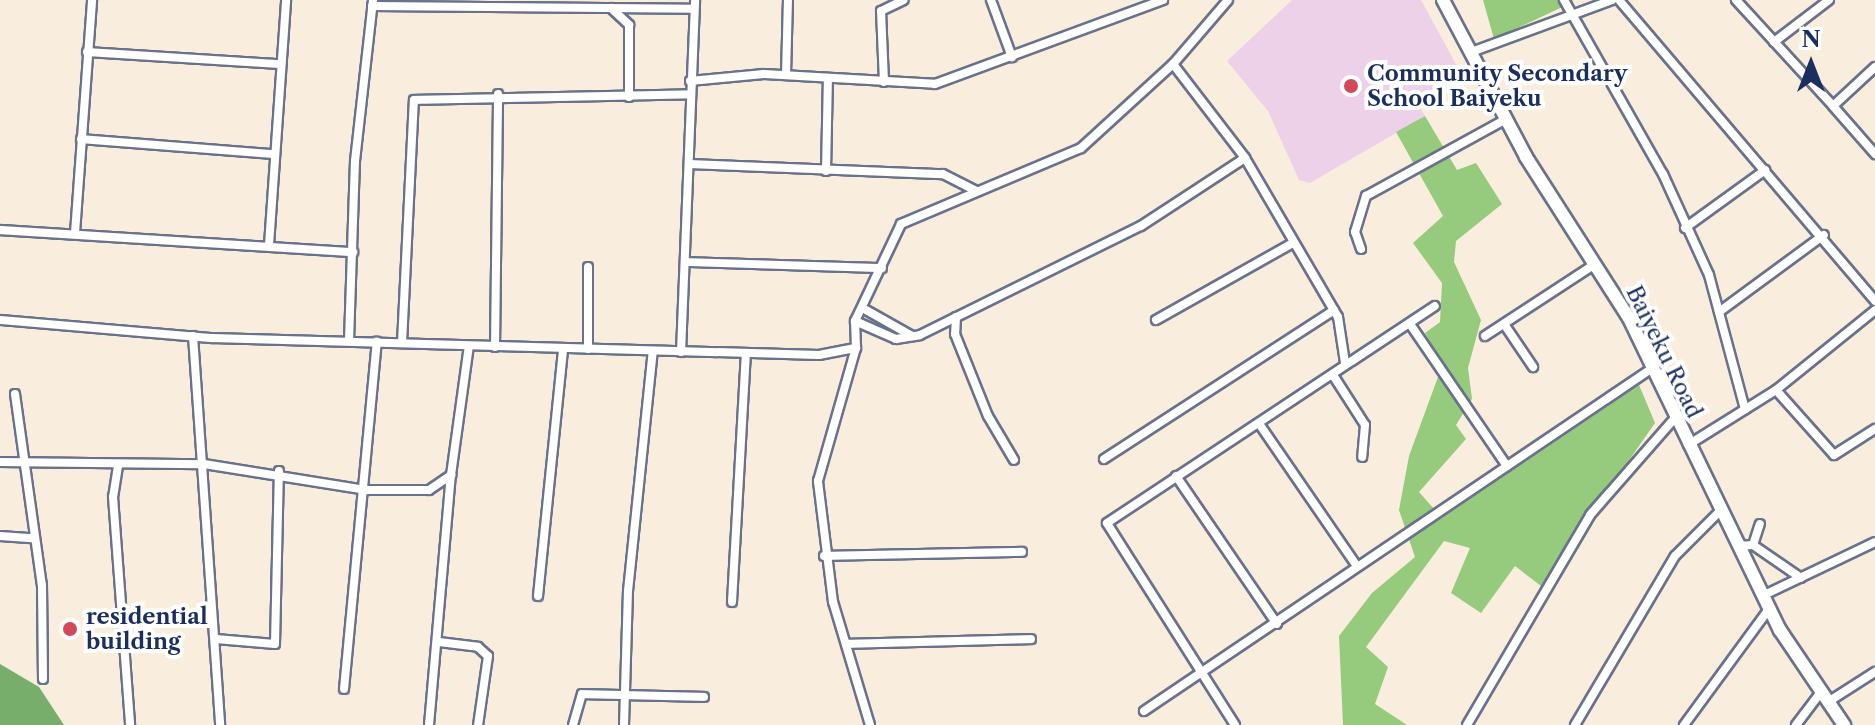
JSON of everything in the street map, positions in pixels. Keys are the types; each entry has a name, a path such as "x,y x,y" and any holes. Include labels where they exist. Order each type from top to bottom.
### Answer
{"main road":[{"name":"Baiyeku Road","path":"1443,0 1506,119 1595,264 1651,369 1769,609 1844,725"}],"street":[{"path":"75,233 92,0"},
{"path":"269,245 272,154 286,0"},
{"path":"786,75 788,0"},
{"path":"884,82 881,11 904,0"},
{"path":"991,0 1012,57"},
{"path":"690,81 786,75 935,84 1163,0"},
{"path":"870,725 824,556 818,481 856,348 855,321 866,310 905,219 1081,148 1173,64 1228,0"},
{"path":"1564,0 1663,174 1719,312 1745,409"},
{"path":"1471,52 1612,0"},
{"path":"1619,0 1824,235 1875,301"},
{"path":"1736,0 1875,154"},
{"path":"1774,42 1829,0"},
{"path":"349,341 372,3 694,4 681,352"},
{"path":"608,5 629,25 629,97"},
{"path":"87,52 280,64"},
{"path":"1173,64 1245,158 1291,244 1334,310 1345,363"},
{"path":"1833,106 1875,67"},
{"path":"826,171 828,78"},
{"path":"402,343 412,104 498,94 629,97 690,94"},
{"path":"495,347 498,94"},
{"path":"1361,249 1355,232 1366,196 1506,119"},
{"path":"81,139 272,154"},
{"path":"855,321 896,339 913,337 1141,226 1245,158"},
{"path":"689,164 943,174 975,190"},
{"path":"1685,228 1765,170"},
{"path":"0,230 353,252"},
{"path":"1719,312 1824,235"},
{"path":"1156,320 1291,244"},
{"path":"686,262 882,268"},
{"path":"1485,336 1595,264"},
{"path":"588,267 588,349"},
{"path":"1235,725 1204,673 1107,530 1111,519 1260,425 1333,375 1345,363 1435,306"},
{"path":"866,310 913,337"},
{"path":"1104,459 1255,368 1334,310"},
{"path":"1688,445 1776,390 1875,310"},
{"path":"956,317 955,334 1014,460"},
{"path":"0,320 193,336 495,347 746,354 856,348"},
{"path":"1410,324 1507,466"},
{"path":"1504,324 1533,367"},
{"path":"940,325 955,334"},
{"path":"193,336 220,725"},
{"path":"344,689 367,490 377,342"},
{"path":"429,725 439,642 451,475 469,346"},
{"path":"538,596 563,348"},
{"path":"624,725 628,591 653,351"},
{"path":"732,602 746,354"},
{"path":"1144,711 1277,624 1348,574 1353,564 1651,369"},
{"path":"1333,375 1365,425 1362,457"},
{"path":"1776,390 1834,455 1875,429"},
{"path":"15,394 32,538 42,585 43,679"},
{"path":"1467,725 1590,515 1675,418"},
{"path":"1260,425 1353,564"},
{"path":"0,462 118,466 204,464 279,471 367,490 429,490 451,475"},
{"path":"118,466 113,497 130,725"},
{"path":"216,639 275,644 279,471"},
{"path":"1176,476 1277,624"},
{"path":"1575,725 1675,556 1721,510"},
{"path":"1753,545 1760,524"},
{"path":"0,536 32,538"},
{"path":"1762,596 1875,542"},
{"path":"1737,546 1753,545 1801,578"},
{"path":"824,556 1022,552"},
{"path":"1684,725 1769,609"},
{"path":"846,644 1031,639"},
{"path":"439,642 478,647 488,656 478,725"},
{"path":"1796,725 1824,697 1875,672"},
{"path":"573,725 582,694 704,697"}],"shaded area":[{"name":"Community Secondary School Baiyeku","path":"1292,0 1421,0 1464,79 1419,106 1425,116 1310,183 1299,180 1268,111 1227,61"}],"green space":[{"path":"1483,0 1572,0 1573,2 1494,39"},
{"path":"1425,116 1457,170 1476,163 1502,204 1456,241 1454,262 1481,320 1468,368 1472,399 1456,425 1466,439 1419,492 1442,518 1639,385 1655,423 1541,586 1515,566 1481,613 1451,593 1470,548 1444,541 1366,647 1388,667 1375,704 1407,725 1343,725 1339,636 1372,593 1415,557 1399,510 1409,456 1442,366 1425,333 1440,322 1442,283 1413,243 1443,216 1396,132"},
{"path":"0,664 39,687 64,725 0,725"}],"place":[{"name":"Community Secondary School Baiyeku","path":"1351,86"},
{"name":"residential building","path":"70,629"}]}
